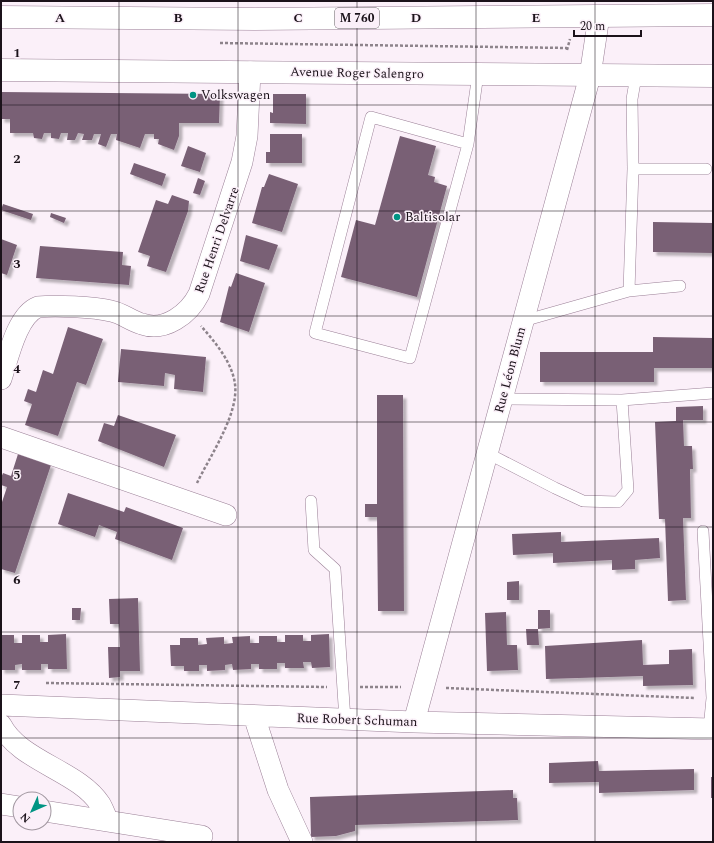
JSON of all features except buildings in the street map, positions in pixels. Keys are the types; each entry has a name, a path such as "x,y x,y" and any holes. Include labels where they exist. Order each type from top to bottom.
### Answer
{"main road":[{"name":"M 760","path":"1,17 255,19 575,15 713,15"},
{"name":"Avenue Roger Salengro","path":"1,70 713,76"}],"street":[{"name":"Rue Léon Blum","path":"414,722 590,76 598,16"},
{"name":"Rue Henri Delvarre","path":"1,379 24,317 32,309 38,307 109,310 138,323 150,326 170,323 188,310 199,294 242,162 247,136 250,72"},
{"path":"1,437 226,515"},
{"name":"Rue Robert Schuman","path":"1,705 345,720 711,729"},
{"path":"254,716 278,790 302,842"},
{"path":"1,725 4,730 27,752 89,792 100,803 108,821"},
{"path":"1,804 12,806"},
{"path":"52,812 202,836"}],"lane":[{"path":"468,144 371,117 315,333 410,358 468,144 478,74"},
{"path":"629,291 632,99 636,76"},
{"path":"632,169 706,170"},
{"path":"523,321 629,291 680,286"},
{"path":"502,399 622,400 713,394"},
{"path":"487,453 583,501 618,502 628,490 622,400"},
{"path":"311,501 314,550 335,569 345,720"},
{"path":"703,531 712,698 711,729"}],"path":[{"path":"559,75 568,48 575,15"},
{"path":"216,43 568,48"},
{"path":"188,310 220,350 230,367 235,384 233,403 222,435 188,502"}],"place":[{"name":"Volkswagen","path":"193,95"},
{"name":"Baltisolar","path":"397,217"}]}
